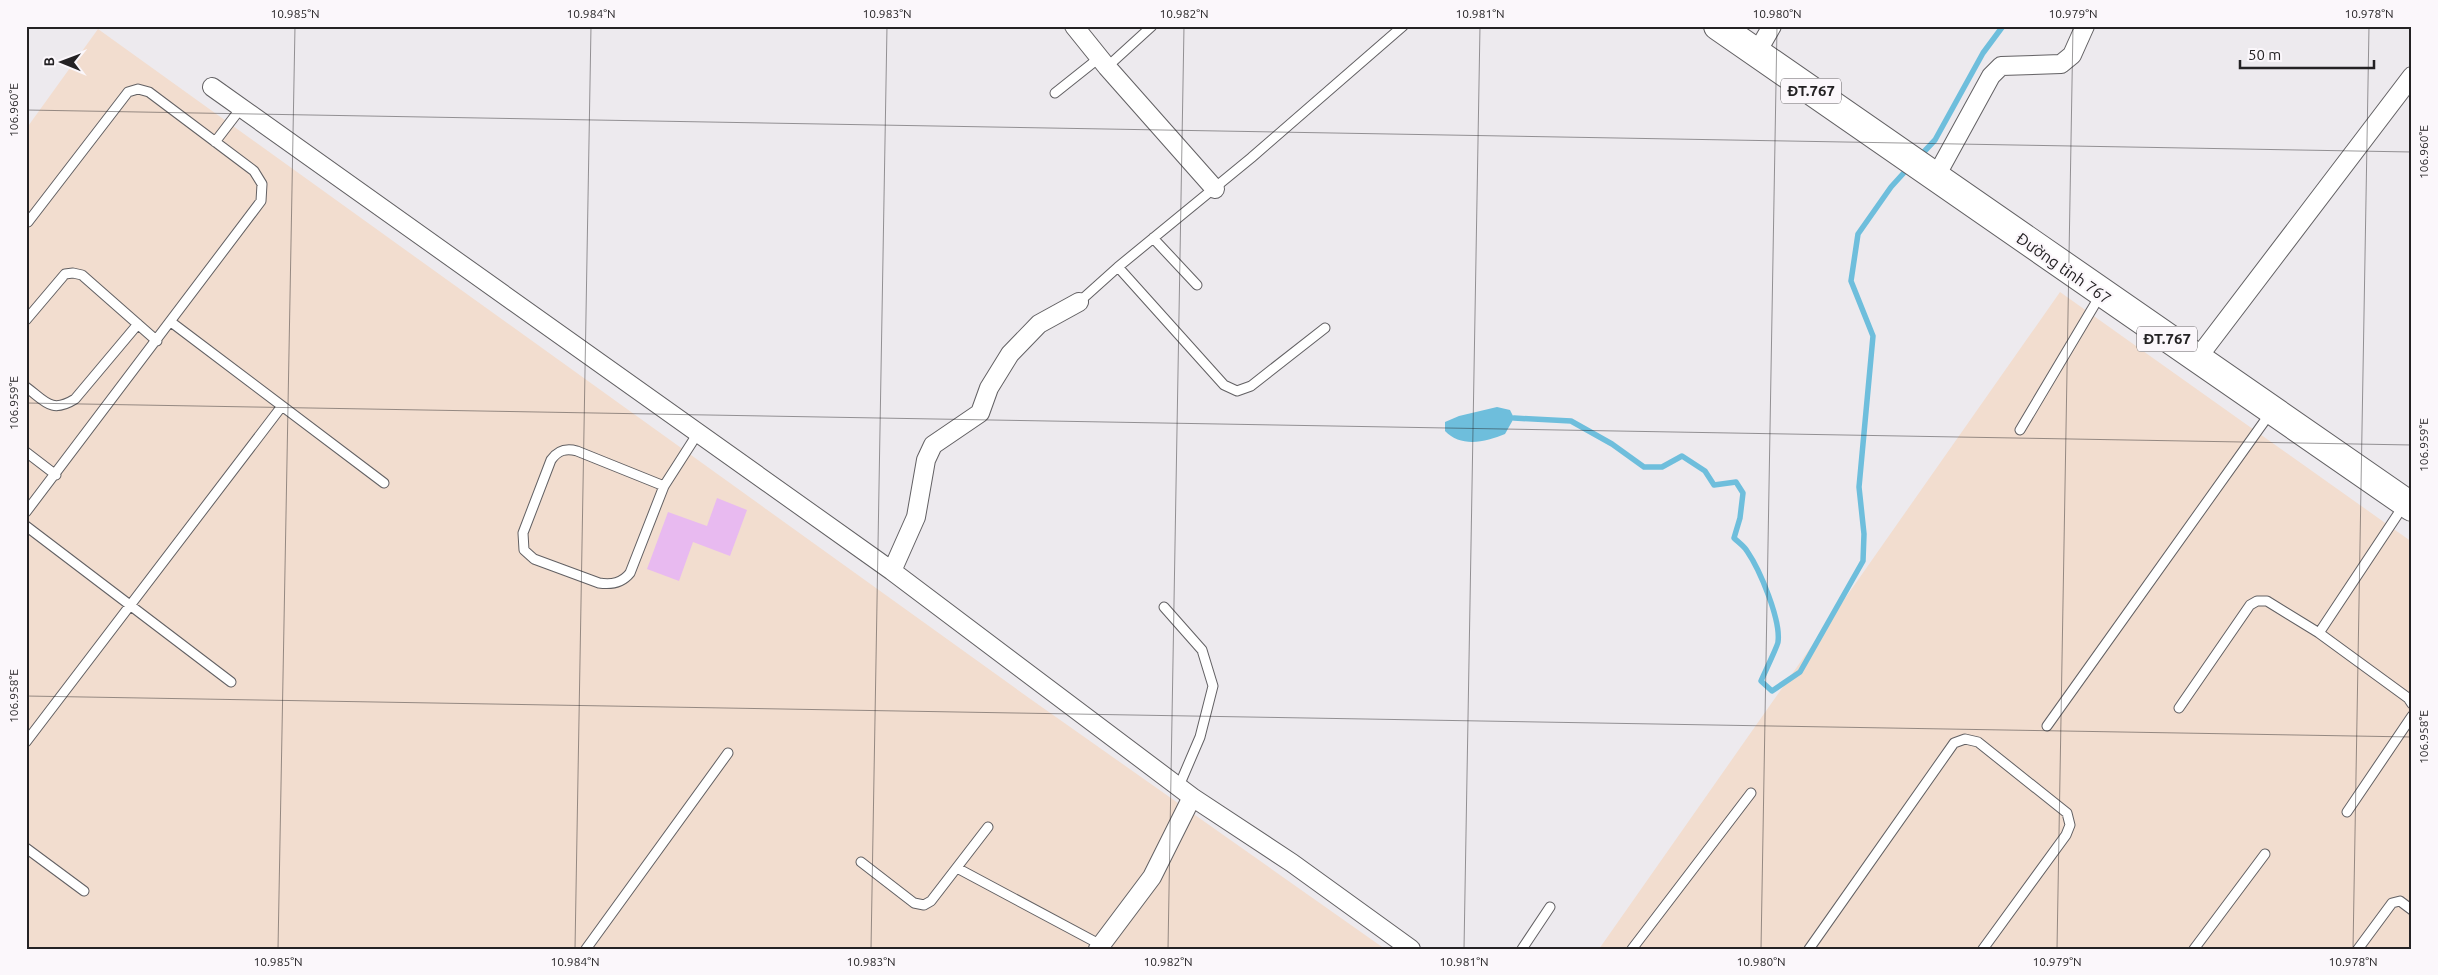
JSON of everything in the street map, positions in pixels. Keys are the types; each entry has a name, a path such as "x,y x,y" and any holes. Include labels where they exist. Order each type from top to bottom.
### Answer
{"main road":[{"name":"Đường tỉnh 767","path":"1718,26 2196,360 2409,505"}],"street":[{"path":"1074,26 1103,63 1215,189"},
{"path":"1757,52 1772,26"},
{"path":"1920,168 1991,76 2001,66 2061,64 2072,55 2085,26"},
{"path":"2196,360 2412,76"},
{"path":"212,87 892,572 1192,797 1292,863 1411,949"},
{"path":"892,572 916,517 926,460 933,445 980,413 989,388 1010,354 1039,324 1079,302"},
{"path":"1099,947 1152,876 1192,797"}],"lane":[{"path":"1055,92 1103,63 1152,26"},
{"path":"1079,302 1118,267 1215,189 1403,26"},
{"path":"26,512 157,341 261,200 262,184 254,171 149,92 138,89 128,92 28,222"},
{"path":"215,142 241,108"},
{"path":"1153,238 1197,285"},
{"path":"1118,267 1224,385 1237,391 1251,386 1325,328"},
{"path":"26,320 65,274 73,272 82,275 157,341"},
{"path":"2020,430 2101,294"},
{"path":"170,322 384,483"},
{"path":"26,387 53,406 60,407 66,405 75,399 138,324"},
{"path":"26,742 282,406"},
{"path":"2047,726 2272,412"},
{"path":"664,486 577,452 570,450 559,452 551,460 524,532 522,538 524,550 534,559 599,583 607,585 621,581 630,573 664,486 698,433"},
{"path":"26,452 56,475"},
{"path":"2319,633 2409,505"},
{"path":"26,526 231,682"},
{"path":"2179,708 2250,605 2257,601 2267,601 2319,633 2408,698 2412,704"},
{"path":"1164,607 1202,650 1214,686 1200,737 1178,786"},
{"path":"2347,812 2412,716"},
{"path":"1809,949 1954,743 1965,739 1978,742 2067,812 2070,825 2066,835 1982,949"},
{"path":"586,949 728,752"},
{"path":"1632,949 1751,793"},
{"path":"861,862 914,903 924,905 931,901 988,826"},
{"path":"26,848 84,891"},
{"path":"2194,949 2265,854"},
{"path":"957,868 1099,947"},
{"path":"2358,949 2392,904 2400,901 2412,910"},
{"path":"1522,949 1550,907"}],"shaded area":[{"path":"98,29 1029,698 1385,949 26,949 26,129"},
{"path":"2060,292 2412,542 2412,949 1599,949"}],"water":[{"path":"1497,407 1510,410 1514,418 1505,434 1482,441 1466,442 1458,440 1445,431 1445,422 1459,416"}],"building":[{"path":"717,498 747,510 730,556 693,542 679,581 647,569 668,512 707,526"}],"waterway":[{"path":"1920,156 1935,140 1983,53 2003,26"},
{"path":"1514,418 1571,421 1612,444 1644,467 1662,467 1682,456 1705,471 1714,485 1736,482 1743,493 1740,518 1734,538 1746,549 1758,570 1776,621 1778,642 1761,681 1772,691 1800,672 1863,561 1864,534 1859,487 1873,336 1851,281 1858,234 1891,187 1910,166"}]}
